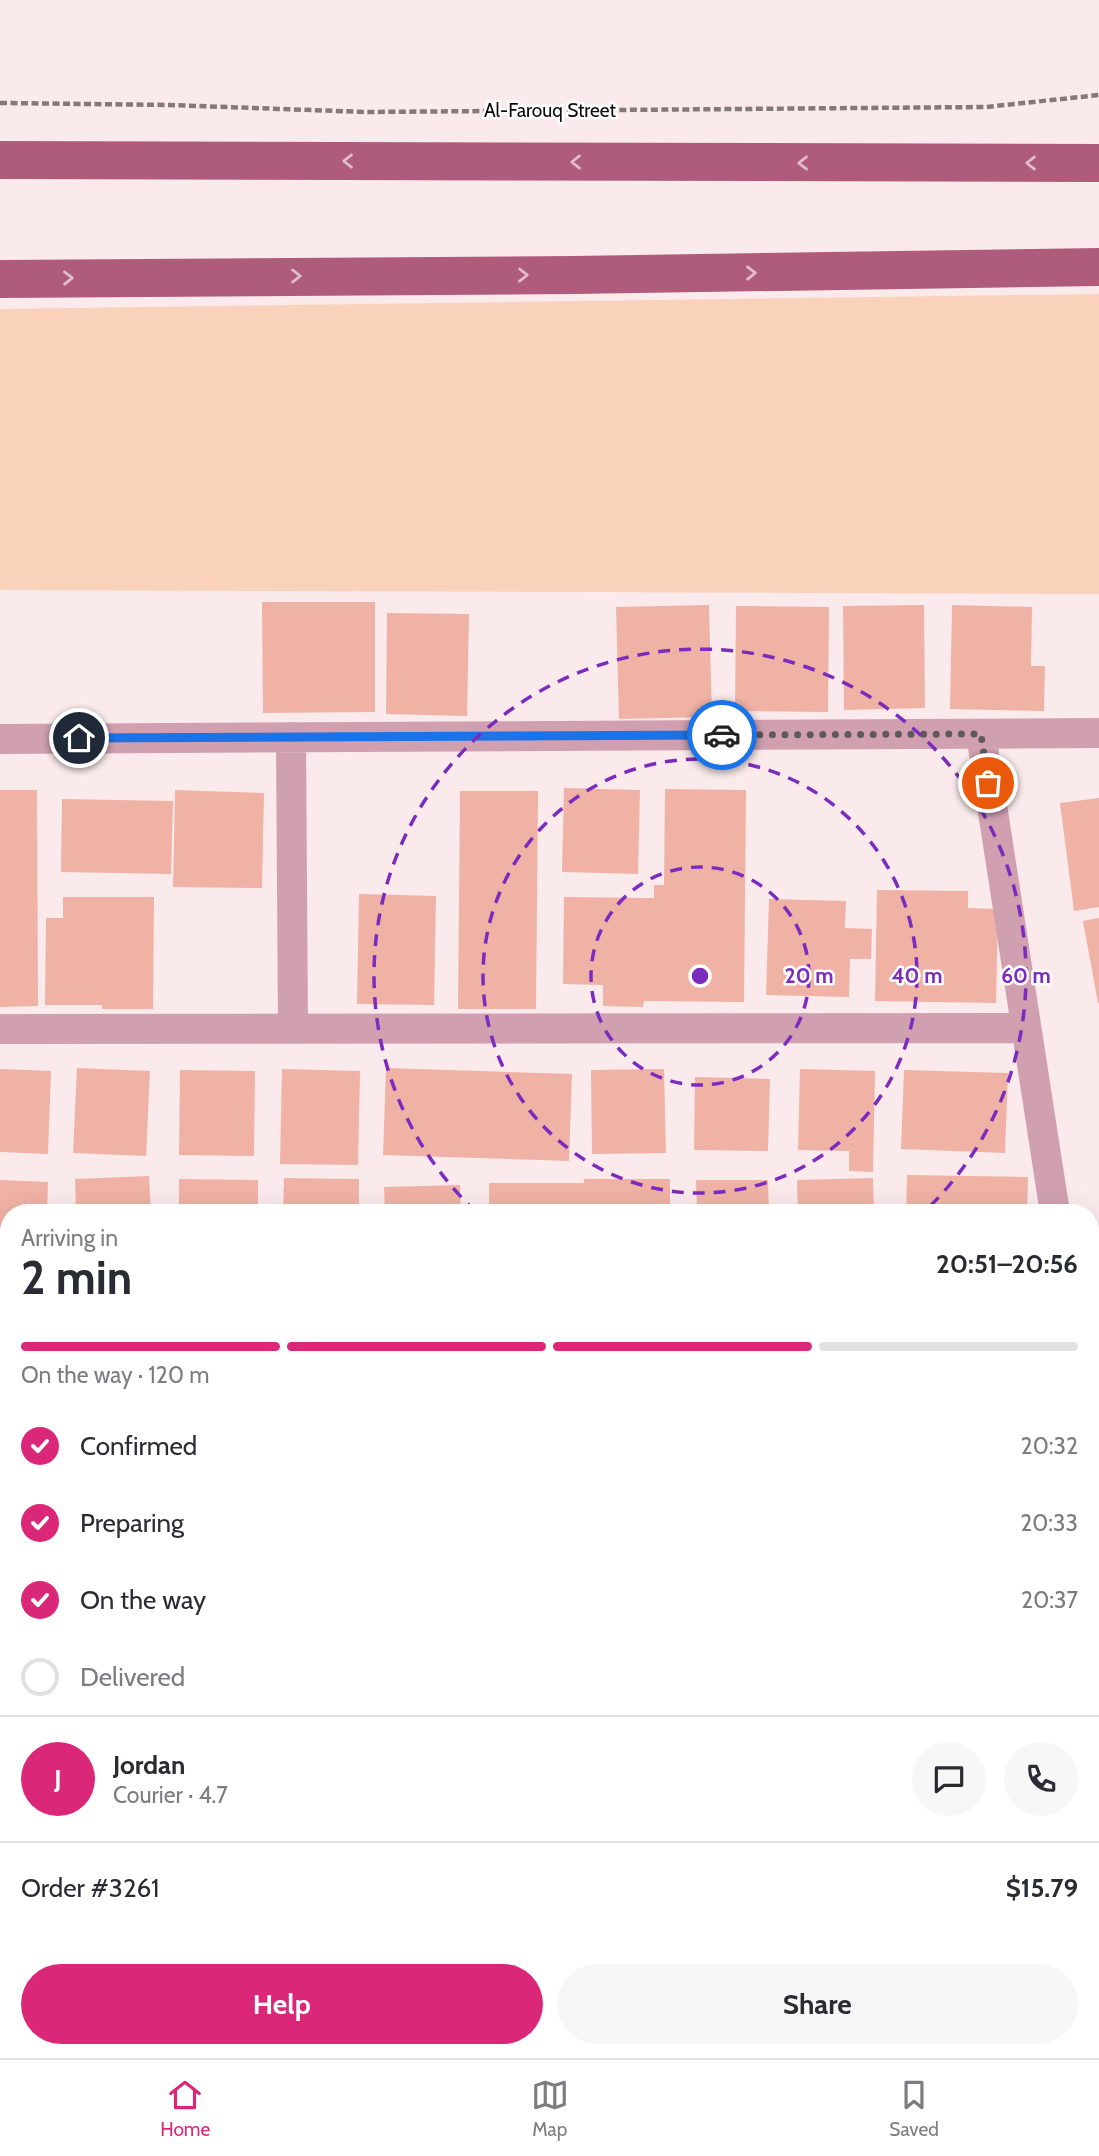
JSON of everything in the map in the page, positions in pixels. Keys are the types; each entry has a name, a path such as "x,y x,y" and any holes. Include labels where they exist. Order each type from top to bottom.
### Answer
{"main road":[{"path":"0,160 1099,163"},
{"path":"0,279 656,274 1099,267"}],"street":[{"path":"0,739 1099,733"},
{"path":"981,734 1054,1204"},
{"path":"291,737 293,1029"},
{"path":"0,1029 1026,1028"}],"path":[{"name":"Al-Farouq Street","path":"0,103 364,111 986,107 1099,95"}],"shaded area":[{"path":"1099,294 1099,594 0,590 0,309"}],"building":[{"path":"262,602 375,602 375,712 263,713"},
{"path":"709,605 712,717 619,719 616,607"},
{"path":"924,605 925,708 844,710 843,606"},
{"path":"952,605 1032,607 1031,666 1045,666 1044,711 950,709"},
{"path":"736,606 829,607 828,712 735,711"},
{"path":"387,613 469,614 467,716 386,714"},
{"path":"564,788 640,790 638,874 562,872"},
{"path":"665,789 746,790 744,1002 644,1001 643,1007 603,1006 603,985 563,984 564,897 654,898 654,885 664,885"},
{"path":"0,790 37,790 38,1006 0,1007"},
{"path":"175,790 264,793 262,888 173,887"},
{"path":"460,791 538,791 536,1009 458,1009"},
{"path":"1099,798 1099,907 1074,911 1060,803"},
{"path":"62,799 173,801 171,874 61,872"},
{"path":"877,890 968,891 968,908 998,909 996,1003 875,1001"},
{"path":"359,894 436,896 434,1005 357,1004"},
{"path":"63,897 154,897 153,1009 102,1009 102,1005 45,1005 46,918 63,918"},
{"path":"769,899 846,901 845,928 872,929 871,959 850,959 849,997 766,995"},
{"path":"1099,918 1099,1003 1098,1003 1083,921"},
{"path":"77,1068 150,1071 146,1156 73,1153"},
{"path":"386,1068 572,1074 569,1161 383,1155"},
{"path":"0,1069 51,1071 48,1154 0,1152"},
{"path":"282,1069 360,1071 358,1165 280,1164"},
{"path":"664,1069 666,1153 592,1154 591,1070"},
{"path":"800,1069 875,1071 873,1172 849,1171 849,1151 798,1150"},
{"path":"180,1070 255,1071 254,1156 179,1155"},
{"path":"904,1070 1008,1073 1005,1153 901,1149"},
{"path":"695,1077 770,1079 768,1151 694,1150"},
{"path":"907,1175 1028,1177 1027,1204 906,1204"},
{"path":"149,1176 151,1204 76,1204 75,1179"},
{"path":"284,1178 359,1179 359,1204 283,1204"},
{"path":"873,1178 874,1204 798,1204 797,1180"},
{"path":"179,1179 258,1180 258,1204 179,1204"},
{"path":"584,1179 670,1179 670,1204 489,1204 489,1183 584,1183"},
{"path":"0,1180 48,1182 47,1204 0,1204"},
{"path":"696,1180 768,1180 769,1204 697,1204"},
{"path":"460,1185 461,1204 385,1204 384,1187"}],"way so far":[{"path":"722,735 981,734 988,783"}],"route":[{"path":"79,738 722,735"}]}
